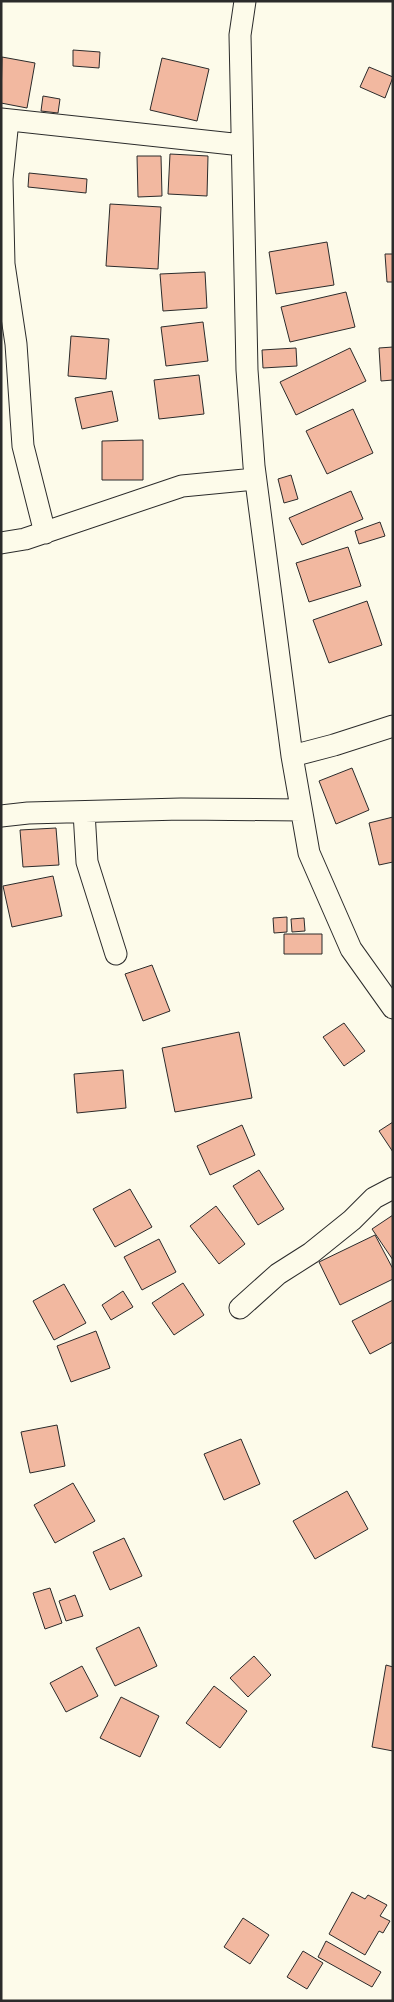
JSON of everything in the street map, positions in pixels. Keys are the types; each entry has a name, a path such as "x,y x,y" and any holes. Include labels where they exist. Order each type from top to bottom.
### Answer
{"street":[{"path":"245,1 240,35 247,370 255,479 292,756 309,853 351,949 393,1008"},
{"path":"45,533 23,446 16,344 4,264 2,179 5,119 242,145"},
{"path":"1,543 26,540 182,486 255,479"},
{"path":"292,756 393,726"},
{"path":"1,816 28,813 181,809 301,810"},
{"path":"84,812 86,862 116,954"},
{"path":"240,1308 278,1274 311,1253 352,1220 374,1198 393,1188"}],"building":[{"path":"73,50 100,52 99,68 73,66"},
{"path":"2,57 35,63 27,108 1,103"},
{"path":"162,58 209,69 197,121 150,110"},
{"path":"369,67 393,77 385,98 360,87"},
{"path":"43,96 60,99 58,113 41,111"},
{"path":"170,154 208,156 207,196 168,194"},
{"path":"137,156 161,156 162,196 138,197"},
{"path":"29,173 87,179 86,193 28,187"},
{"path":"110,204 161,207 158,269 106,266"},
{"path":"327,242 334,285 276,294 269,252"},
{"path":"385,254 393,254 393,282 387,282"},
{"path":"205,272 207,308 163,311 160,274"},
{"path":"346,292 355,327 290,342 281,307"},
{"path":"203,322 208,361 166,366 161,327"},
{"path":"71,336 109,339 106,379 68,376"},
{"path":"393,347 393,380 381,381 379,348"},
{"path":"296,348 297,366 263,368 262,350"},
{"path":"350,348 366,381 296,415 280,382"},
{"path":"199,375 204,414 159,419 154,380"},
{"path":"112,391 118,421 82,429 75,398"},
{"path":"353,409 373,453 327,474 306,431"},
{"path":"143,440 143,480 102,480 102,441"},
{"path":"291,475 298,499 284,503 278,479"},
{"path":"351,491 363,519 302,545 289,518"},
{"path":"380,522 385,536 359,544 355,531"},
{"path":"348,547 361,586 309,602 296,563"},
{"path":"367,601 382,645 329,663 313,620"},
{"path":"352,768 369,810 336,824 319,781"},
{"path":"393,817 393,862 379,865 369,823"},
{"path":"56,828 59,865 23,867 20,830"},
{"path":"53,876 62,916 12,927 3,886"},
{"path":"287,917 287,932 274,933 273,918"},
{"path":"304,918 305,931 292,932 291,919"},
{"path":"284,934 322,934 322,954 284,954"},
{"path":"152,965 170,1011 143,1021 125,974"},
{"path":"344,1023 365,1051 344,1066 323,1037"},
{"path":"239,1032 252,1098 175,1112 162,1048"},
{"path":"123,1070 126,1108 77,1113 74,1074"},
{"path":"393,1122 393,1152 379,1131"},
{"path":"242,1125 255,1155 210,1175 197,1146"},
{"path":"259,1170 284,1209 258,1225 233,1186"},
{"path":"130,1189 152,1227 115,1247 93,1209"},
{"path":"216,1206 245,1244 219,1264 190,1226"},
{"path":"393,1215 393,1260 372,1229"},
{"path":"375,1235 393,1269 393,1279 340,1305 319,1262"},
{"path":"159,1239 176,1272 142,1290 124,1257"},
{"path":"183,1283 204,1315 174,1335 152,1303"},
{"path":"64,1284 86,1323 54,1340 33,1301"},
{"path":"123,1291 133,1307 111,1320 102,1305"},
{"path":"393,1300 393,1342 370,1354 352,1321"},
{"path":"96,1331 110,1368 71,1382 57,1346"},
{"path":"57,1425 65,1466 30,1473 21,1432"},
{"path":"241,1439 260,1484 224,1500 204,1454"},
{"path":"73,1483 95,1521 55,1543 34,1505"},
{"path":"347,1491 368,1529 315,1559 293,1521"},
{"path":"124,1538 142,1576 110,1590 93,1552"},
{"path":"50,1588 62,1623 45,1629 33,1593"},
{"path":"75,1595 83,1616 66,1621 59,1601"},
{"path":"139,1627 157,1666 115,1686 96,1648"},
{"path":"254,1656 271,1675 248,1697 230,1678"},
{"path":"386,1665 393,1667 393,1751 372,1747"},
{"path":"82,1666 98,1696 66,1712 50,1683"},
{"path":"214,1686 247,1711 220,1748 186,1723"},
{"path":"121,1697 159,1716 140,1757 100,1738"},
{"path":"352,1892 365,1899 368,1895 387,1905 380,1916 390,1921 383,1933 379,1931 365,1955 329,1934"},
{"path":"243,1918 269,1935 250,1964 224,1947"},
{"path":"326,1941 381,1972 372,1987 318,1957"},
{"path":"303,1951 323,1963 307,1989 287,1977"}]}
